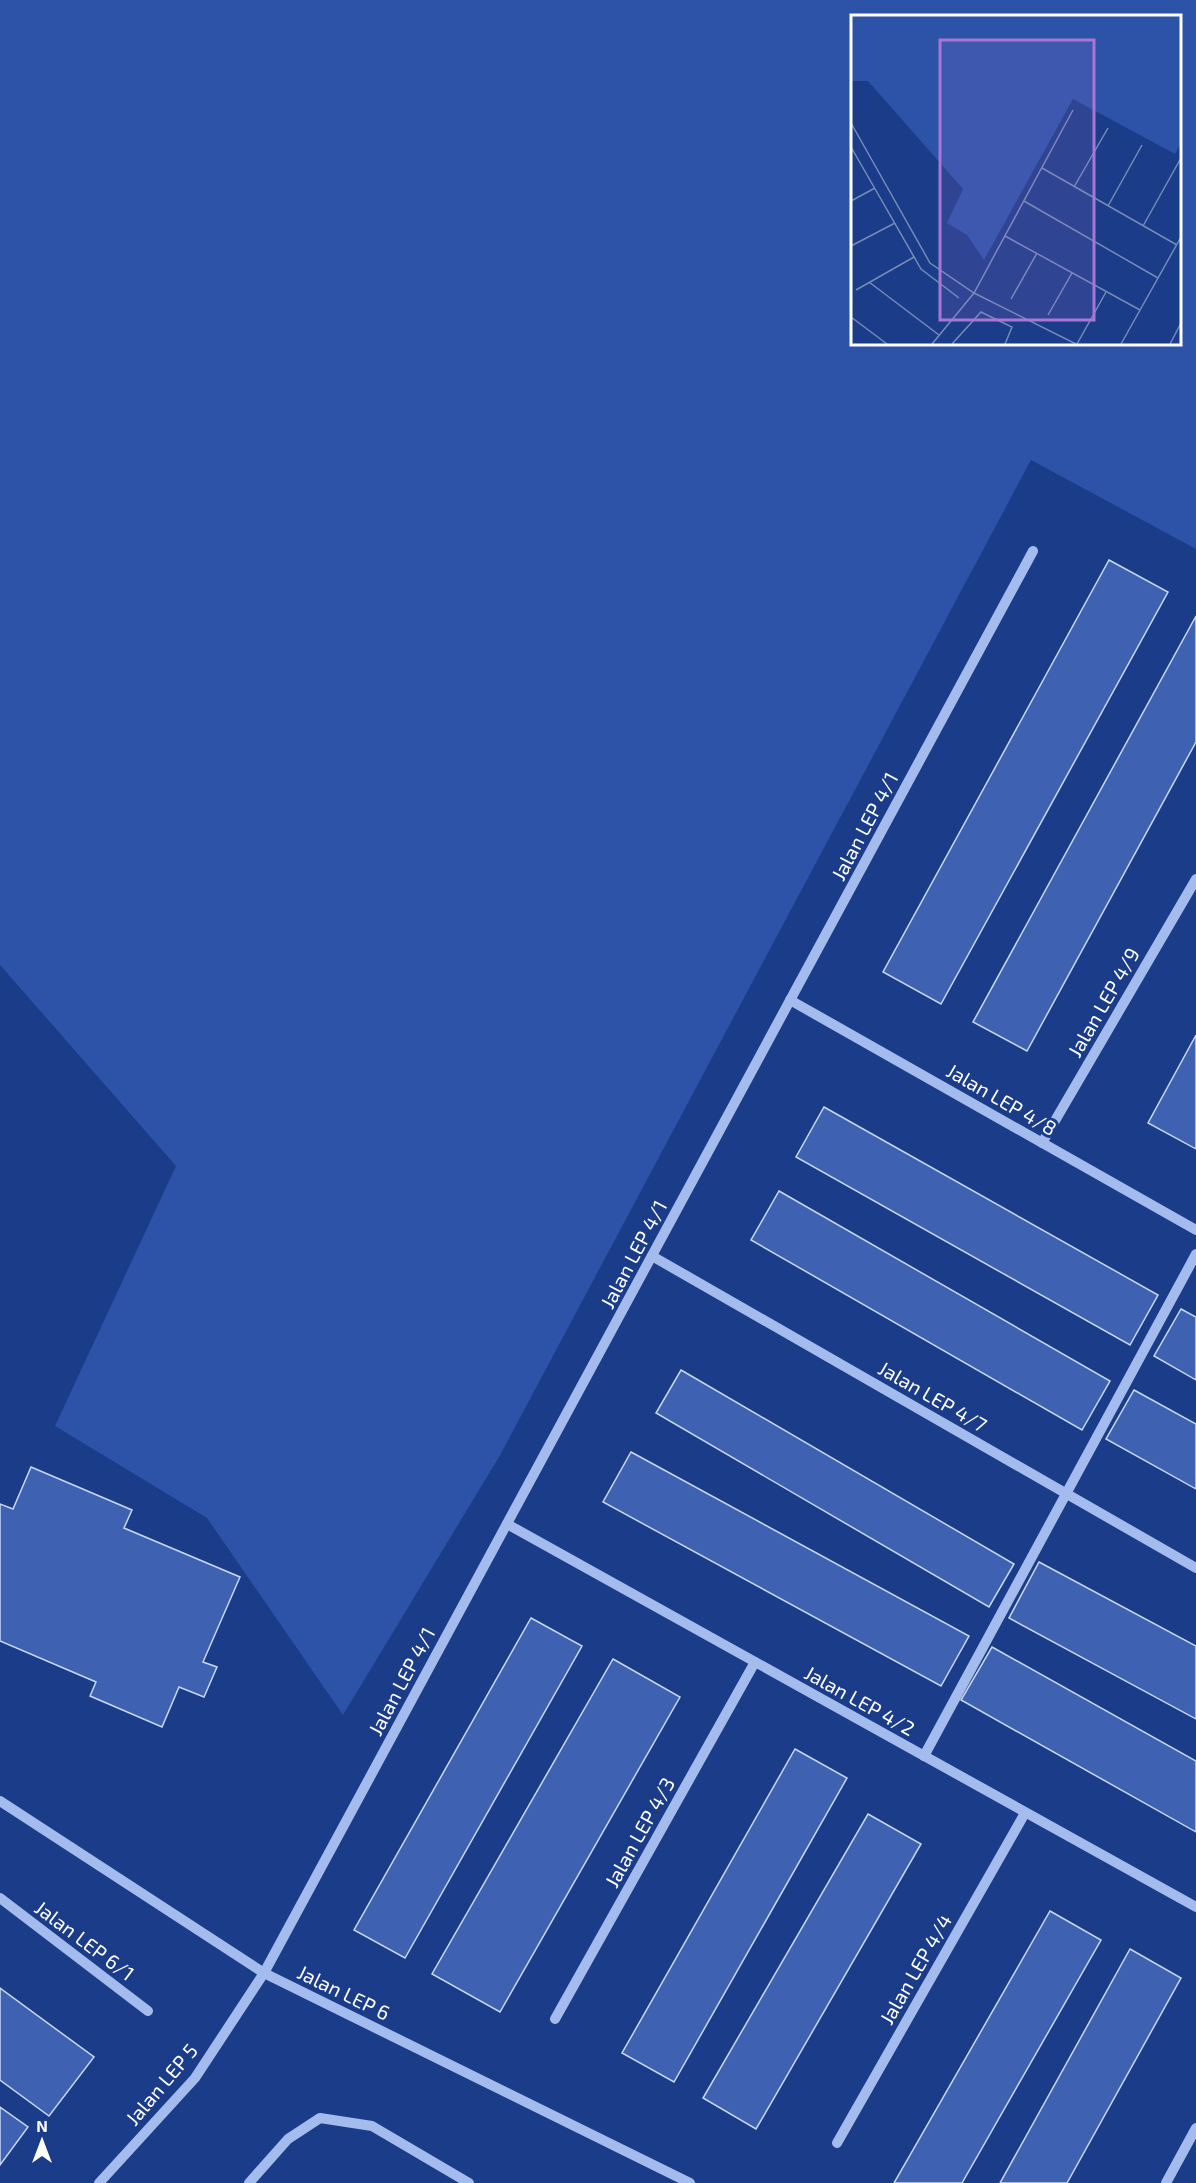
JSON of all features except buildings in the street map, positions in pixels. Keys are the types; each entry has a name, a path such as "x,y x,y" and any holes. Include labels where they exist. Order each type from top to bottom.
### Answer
{"street":[{"name":"Jalan LEP 4/1","path":"264,1973 1033,551"},
{"name":"Jalan LEP 4/9","path":"1042,1143 1196,879"},
{"name":"Jalan LEP 4/8","path":"790,1000 1196,1230"},
{"path":"924,1756 1196,1254"},
{"name":"Jalan LEP 4/7","path":"652,1256 1196,1568"},
{"name":"Jalan LEP 4/2","path":"507,1524 1196,1908"},
{"name":"Jalan LEP 4/3","path":"555,2019 755,1662"},
{"name":"Jalan LEP 6","path":"0,1801 264,1973 690,2183"},
{"name":"Jalan LEP 4/4","path":"837,2144 1025,1813"},
{"name":"Jalan LEP 6/1","path":"0,1898 148,2011"},
{"name":"Jalan LEP 5","path":"99,2183 195,2078 264,1973"},
{"path":"249,2183 288,2139 320,2118 372,2126 469,2183"},
{"path":"1166,2183 1196,2128"}],"shaded area":[{"path":"0,0 1196,0 1196,549 1031,460 499,1457 343,1715 207,1518 55,1426 176,1166 0,965"}]}
